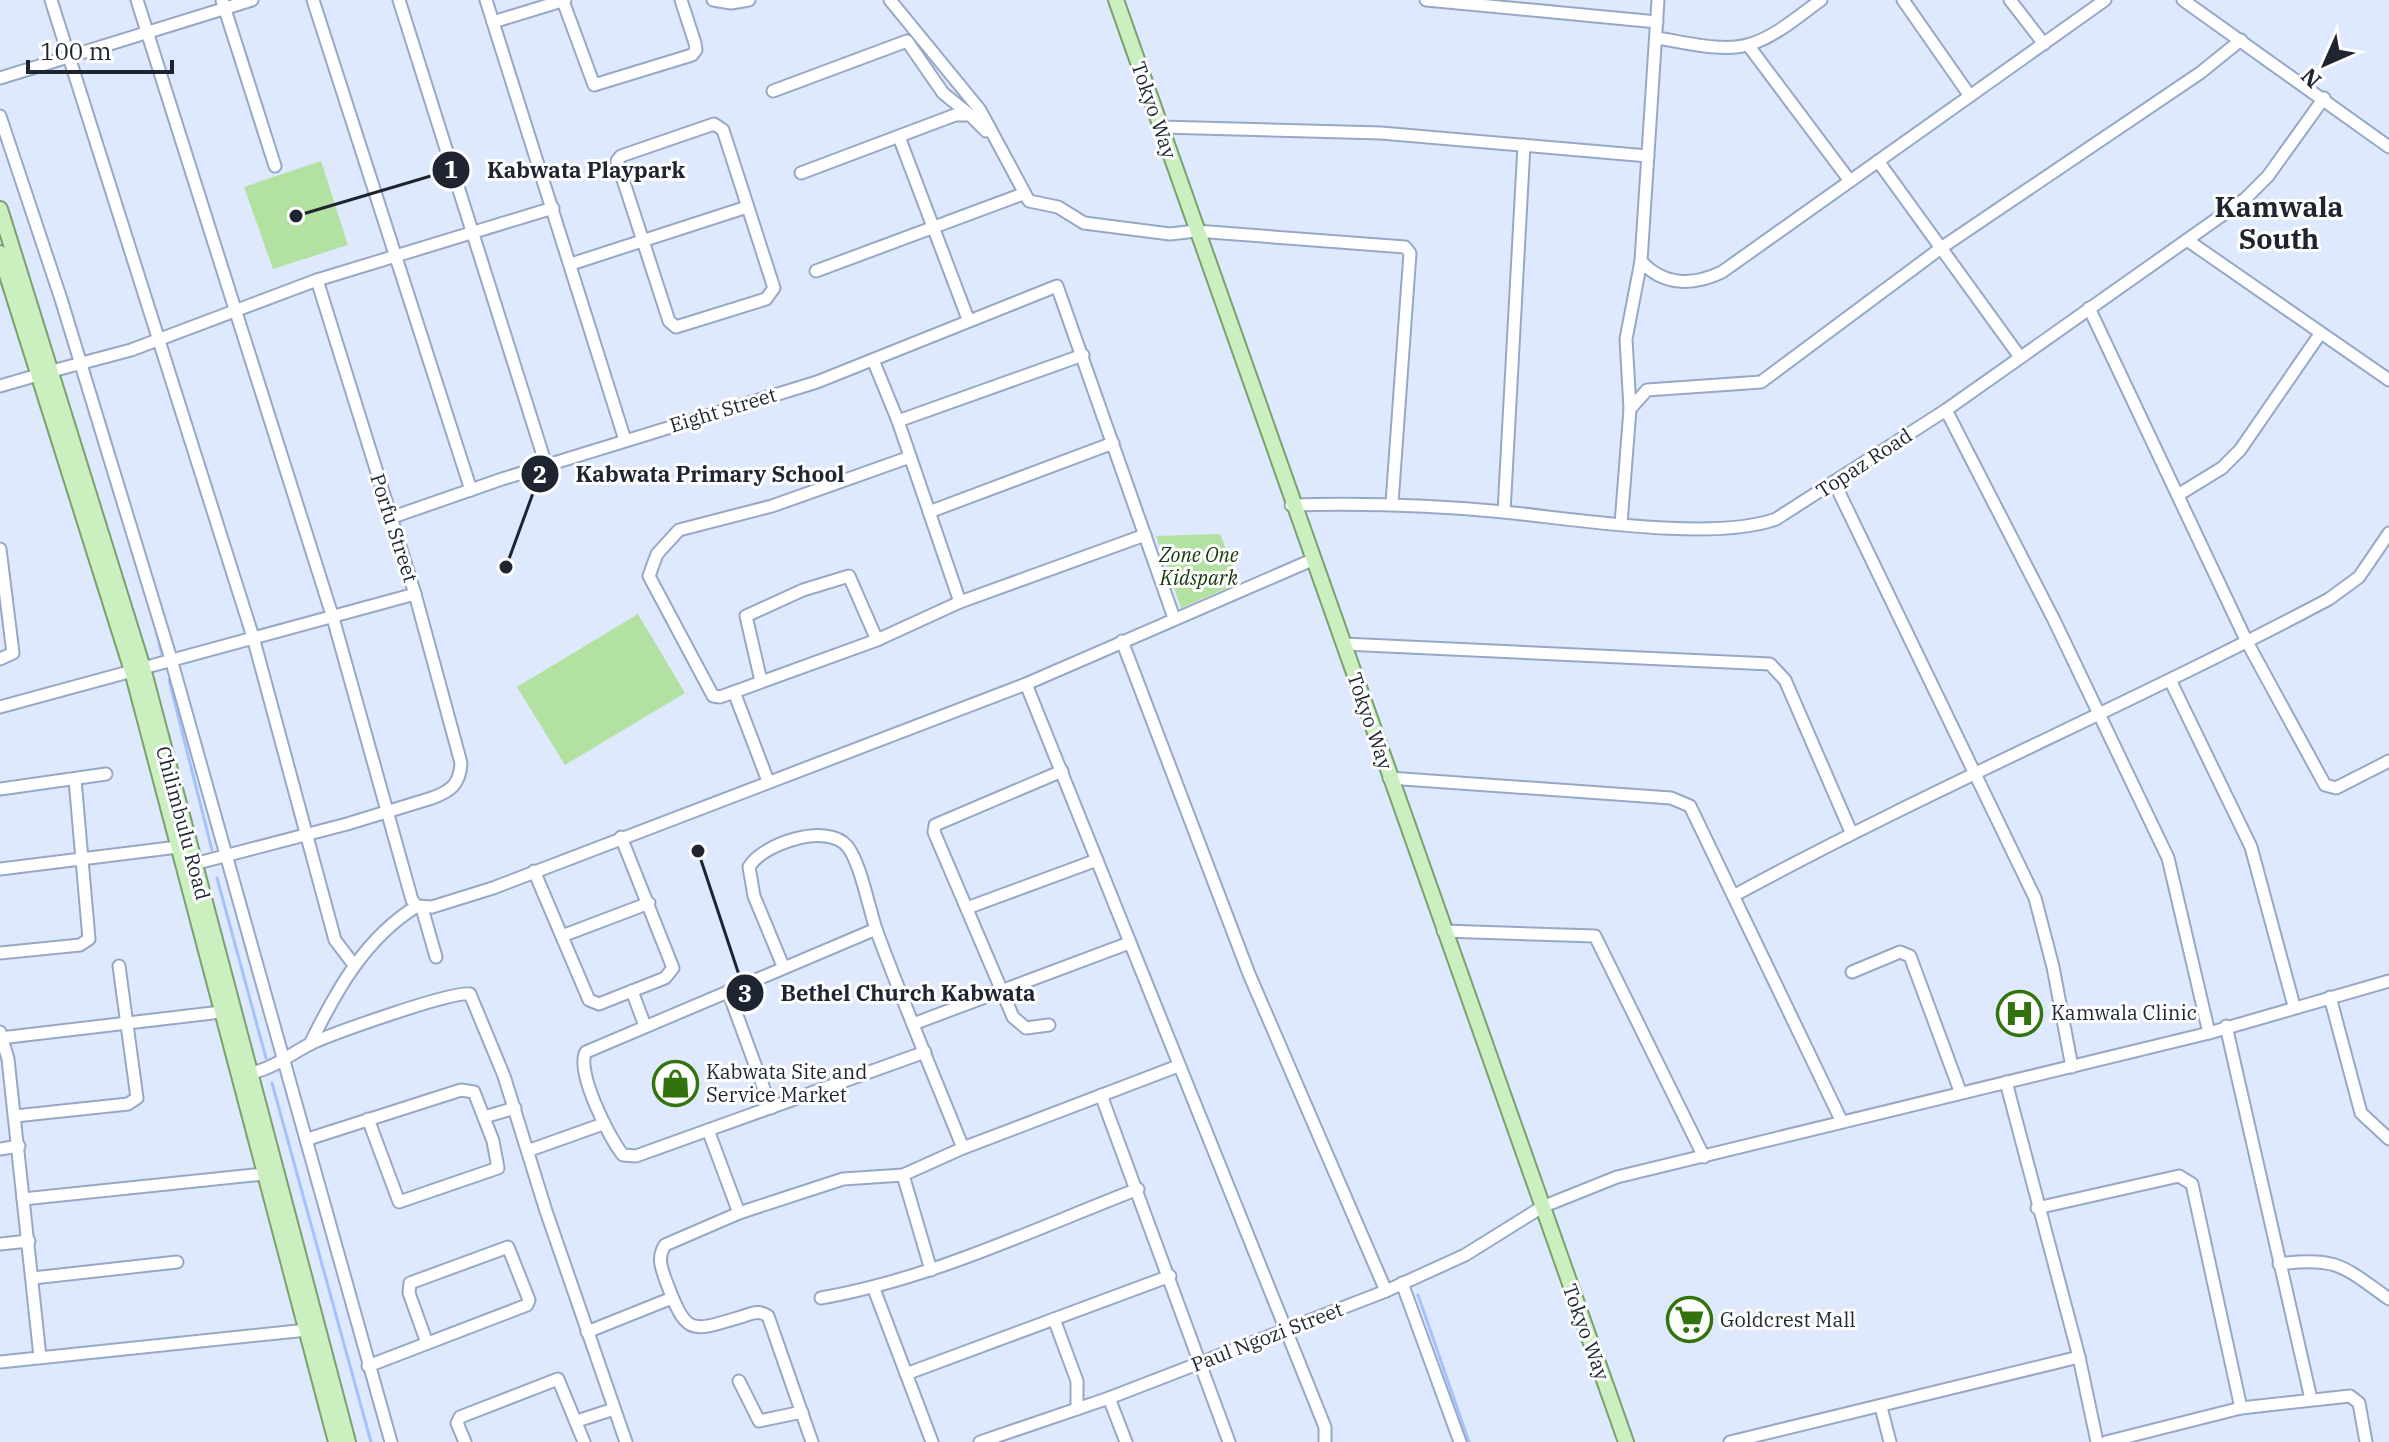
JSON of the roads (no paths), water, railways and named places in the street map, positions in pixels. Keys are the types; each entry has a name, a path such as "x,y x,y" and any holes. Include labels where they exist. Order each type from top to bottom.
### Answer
{"main road":[{"name":"Tokyo Way","path":"1116,0 1291,505 1344,644 1626,1442"},
{"name":"Chilimbulu Road","path":"0,209 45,373 194,864 348,1442"},
{"name":"Chilimbulu Road","path":"0,253 5,287 45,373"},
{"name":"Chilimbulu Road","path":"137,669 178,847 336,1442"}],"street":[{"path":"51,0 253,637 335,940 354,965"},
{"path":"137,0 333,618 412,900 420,907 436,957"},
{"path":"0,78 146,33 224,4 252,0"},
{"path":"313,0 393,258 471,490"},
{"path":"399,0 546,465"},
{"path":"486,0 625,440"},
{"path":"493,22 564,0 594,85 692,55 696,50 695,43 681,1 695,0"},
{"path":"713,0 731,3 749,0"},
{"path":"890,0 980,110 1029,201 1058,207 1084,223 1170,234 1196,231 1395,244 1410,253 1392,503"},
{"path":"1426,0 1514,4 1657,22"},
{"path":"1621,524 1630,409 1626,339 1641,261 1658,0"},
{"path":"1656,38 1721,46 1748,45 1766,38 1821,0"},
{"path":"1903,0 1970,96"},
{"path":"2010,0 2044,44"},
{"path":"1641,261 1656,277 1691,283 1710,277 2105,0"},
{"path":"2183,0 2389,147"},
{"path":"224,4 275,166"},
{"path":"1630,409 1652,388 1761,382 1941,248 2200,73 2241,40"},
{"path":"773,91 907,41 943,93 970,115 998,146"},
{"path":"1748,45 1850,181"},
{"name":"Topaz Road","path":"1291,505 1392,503 1621,524 1752,528 1776,519 1946,410 2258,188 2324,98"},
{"path":"801,173 955,115 970,115"},
{"path":"0,116 171,659 391,1442"},
{"path":"714,124 723,130 747,207 774,288 772,295 676,327 669,321 617,161 621,156 714,124"},
{"path":"1161,127 1381,133 1648,156"},
{"path":"899,137 968,319"},
{"path":"1504,512 1524,145"},
{"path":"1878,161 2020,357"},
{"path":"816,271 1023,194"},
{"path":"571,264 747,207"},
{"path":"0,386 80,365 157,340 317,280 553,208"},
{"path":"2187,240 2389,380"},
{"name":"Porfu Street","path":"317,280 415,594 461,763 460,778 446,793 386,812"},
{"name":"Eight Street","path":"390,518 546,465 817,382 1050,286 1057,286 1062,293 1083,355"},
{"path":"2089,308 2247,642 2325,785 2336,788 2389,761"},
{"path":"2178,495 2222,468 2240,450 2320,334"},
{"path":"898,421 1083,355 1174,618"},
{"path":"873,360 898,421 960,602"},
{"path":"1946,410 2101,715 2173,871 2209,1033"},
{"path":"929,512 1113,443"},
{"path":"910,457 772,506 679,530 668,539 649,576 713,696 734,692 877,640 960,602 1145,535"},
{"path":"1834,482 2035,898 2053,967 2072,1067"},
{"path":"1735,895 1851,832 1975,771 2101,715 2247,642 2349,586 2389,533"},
{"path":"0,549 13,653 0,659"},
{"path":"310,1044 354,965 393,922 420,907 445,904 1026,684 1312,560"},
{"path":"761,681 746,616 803,590 849,576 877,640"},
{"path":"0,707 415,594"},
{"path":"1122,641 1249,974 1386,1291"},
{"path":"1344,644 1770,664 1777,667 1785,680 1851,832"},
{"path":"2170,680 2251,847 2294,1006"},
{"path":"1026,684 1325,1427 1325,1442"},
{"path":"734,692 768,781"},
{"path":"1049,1025 1026,1028 1018,1025 935,825 1062,771"},
{"path":"0,789 106,774"},
{"path":"1389,778 1678,800 1695,812 1841,1120"},
{"path":"0,953 80,945 89,939 85,858 75,780"},
{"path":"194,864 386,812"},
{"path":"783,966 749,876 754,859 769,849 814,836 844,842 963,1148"},
{"path":"534,871 593,1004 632,991 673,971 621,837"},
{"path":"0,869 178,847"},
{"path":"967,908 1097,860"},
{"path":"562,936 649,903"},
{"path":"876,929 783,966 583,1055 583,1067 603,1124 613,1143 629,1157 925,1052"},
{"path":"1443,931 1595,936 1704,1157"},
{"path":"913,1024 1129,943"},
{"path":"1852,972 1900,952 1910,956 1960,1091"},
{"path":"15,1116 134,1102 138,1091 119,966"},
{"name":"Paul Ngozi Street","path":"980,1442 1109,1398 1386,1291 1465,1255 1542,1207 1617,1177 1960,1091 2209,1033 2389,981"},
{"path":"632,991 645,1026"},
{"path":"728,991 771,1108"},
{"path":"252,1073 283,1063 310,1044 470,994 530,1150 546,1211 626,1442"},
{"path":"2330,997 2361,1113 2389,1139"},
{"path":"40,1357 19,1146 1,1036 221,1012"},
{"path":"2226,1026 2311,1399"},
{"path":"812,1442 768,1316 755,1312 701,1329 691,1328 684,1322 672,1298 660,1264 665,1245 739,1213 843,1179 903,1175 963,1148 1178,1066"},
{"path":"2006,1082 2079,1357 2097,1442"},
{"path":"308,1139 368,1119 469,1089 474,1092 484,1117 498,1168 402,1203 397,1201 368,1119"},
{"path":"1101,1095 1229,1442"},
{"path":"484,1117 515,1108"},
{"path":"530,1150 603,1124"},
{"path":"708,1130 739,1213"},
{"path":"0,1149 19,1146"},
{"path":"23,1199 264,1174"},
{"path":"903,1175 931,1270"},
{"path":"2037,1208 2179,1176 2192,1184 2241,1408"},
{"path":"821,1298 874,1289 931,1270 1138,1189"},
{"path":"0,1244 29,1241"},
{"path":"368,1366 527,1305 529,1300 508,1247 410,1283 409,1293 427,1343"},
{"path":"2279,1264 2311,1260 2341,1264 2389,1299"},
{"path":"33,1278 177,1262"},
{"path":"906,1374 1170,1276"},
{"path":"1402,1283 1460,1442"},
{"path":"874,1289 932,1442"},
{"path":"587,1332 672,1298"},
{"path":"1054,1319 1077,1381 1077,1409"},
{"path":"0,1362 307,1330"},
{"path":"1730,1442 2079,1357"},
{"path":"465,1442 457,1423 460,1417 554,1379 561,1382 584,1442"},
{"path":"739,1381 759,1421 802,1412"},
{"path":"2106,1442 2241,1408 2354,1397 2359,1403 2366,1442"},
{"path":"1109,1398 1126,1442"},
{"path":"1881,1407 1890,1442"},
{"path":"577,1421 614,1409"},
{"path":"1016,1429 1021,1442"}],"waterway":[{"path":"155,624 162,655"},
{"path":"169,680 212,850"},
{"path":"217,878 266,1058"},
{"path":"272,1083 371,1442"},
{"path":"1418,1295 1469,1442"}],"place":[{"name":"Kabwata Playpark","path":"296,216"},
{"name":"Kabwata Primary School","path":"506,567"},
{"name":"Bethel Church Kabwata","path":"698,851"},
{"name":"Kamwala Clinic","path":"2020,1013"},
{"name":"Kabwata Site and Service Market","path":"675,1084"},
{"name":"Goldcrest Mall","path":"1689,1320"}],"district":[{"name":"Kamwala South","path":"2279,223"}],"park label":[{"name":"Zone One Kidspark","path":"1199,566"}]}
